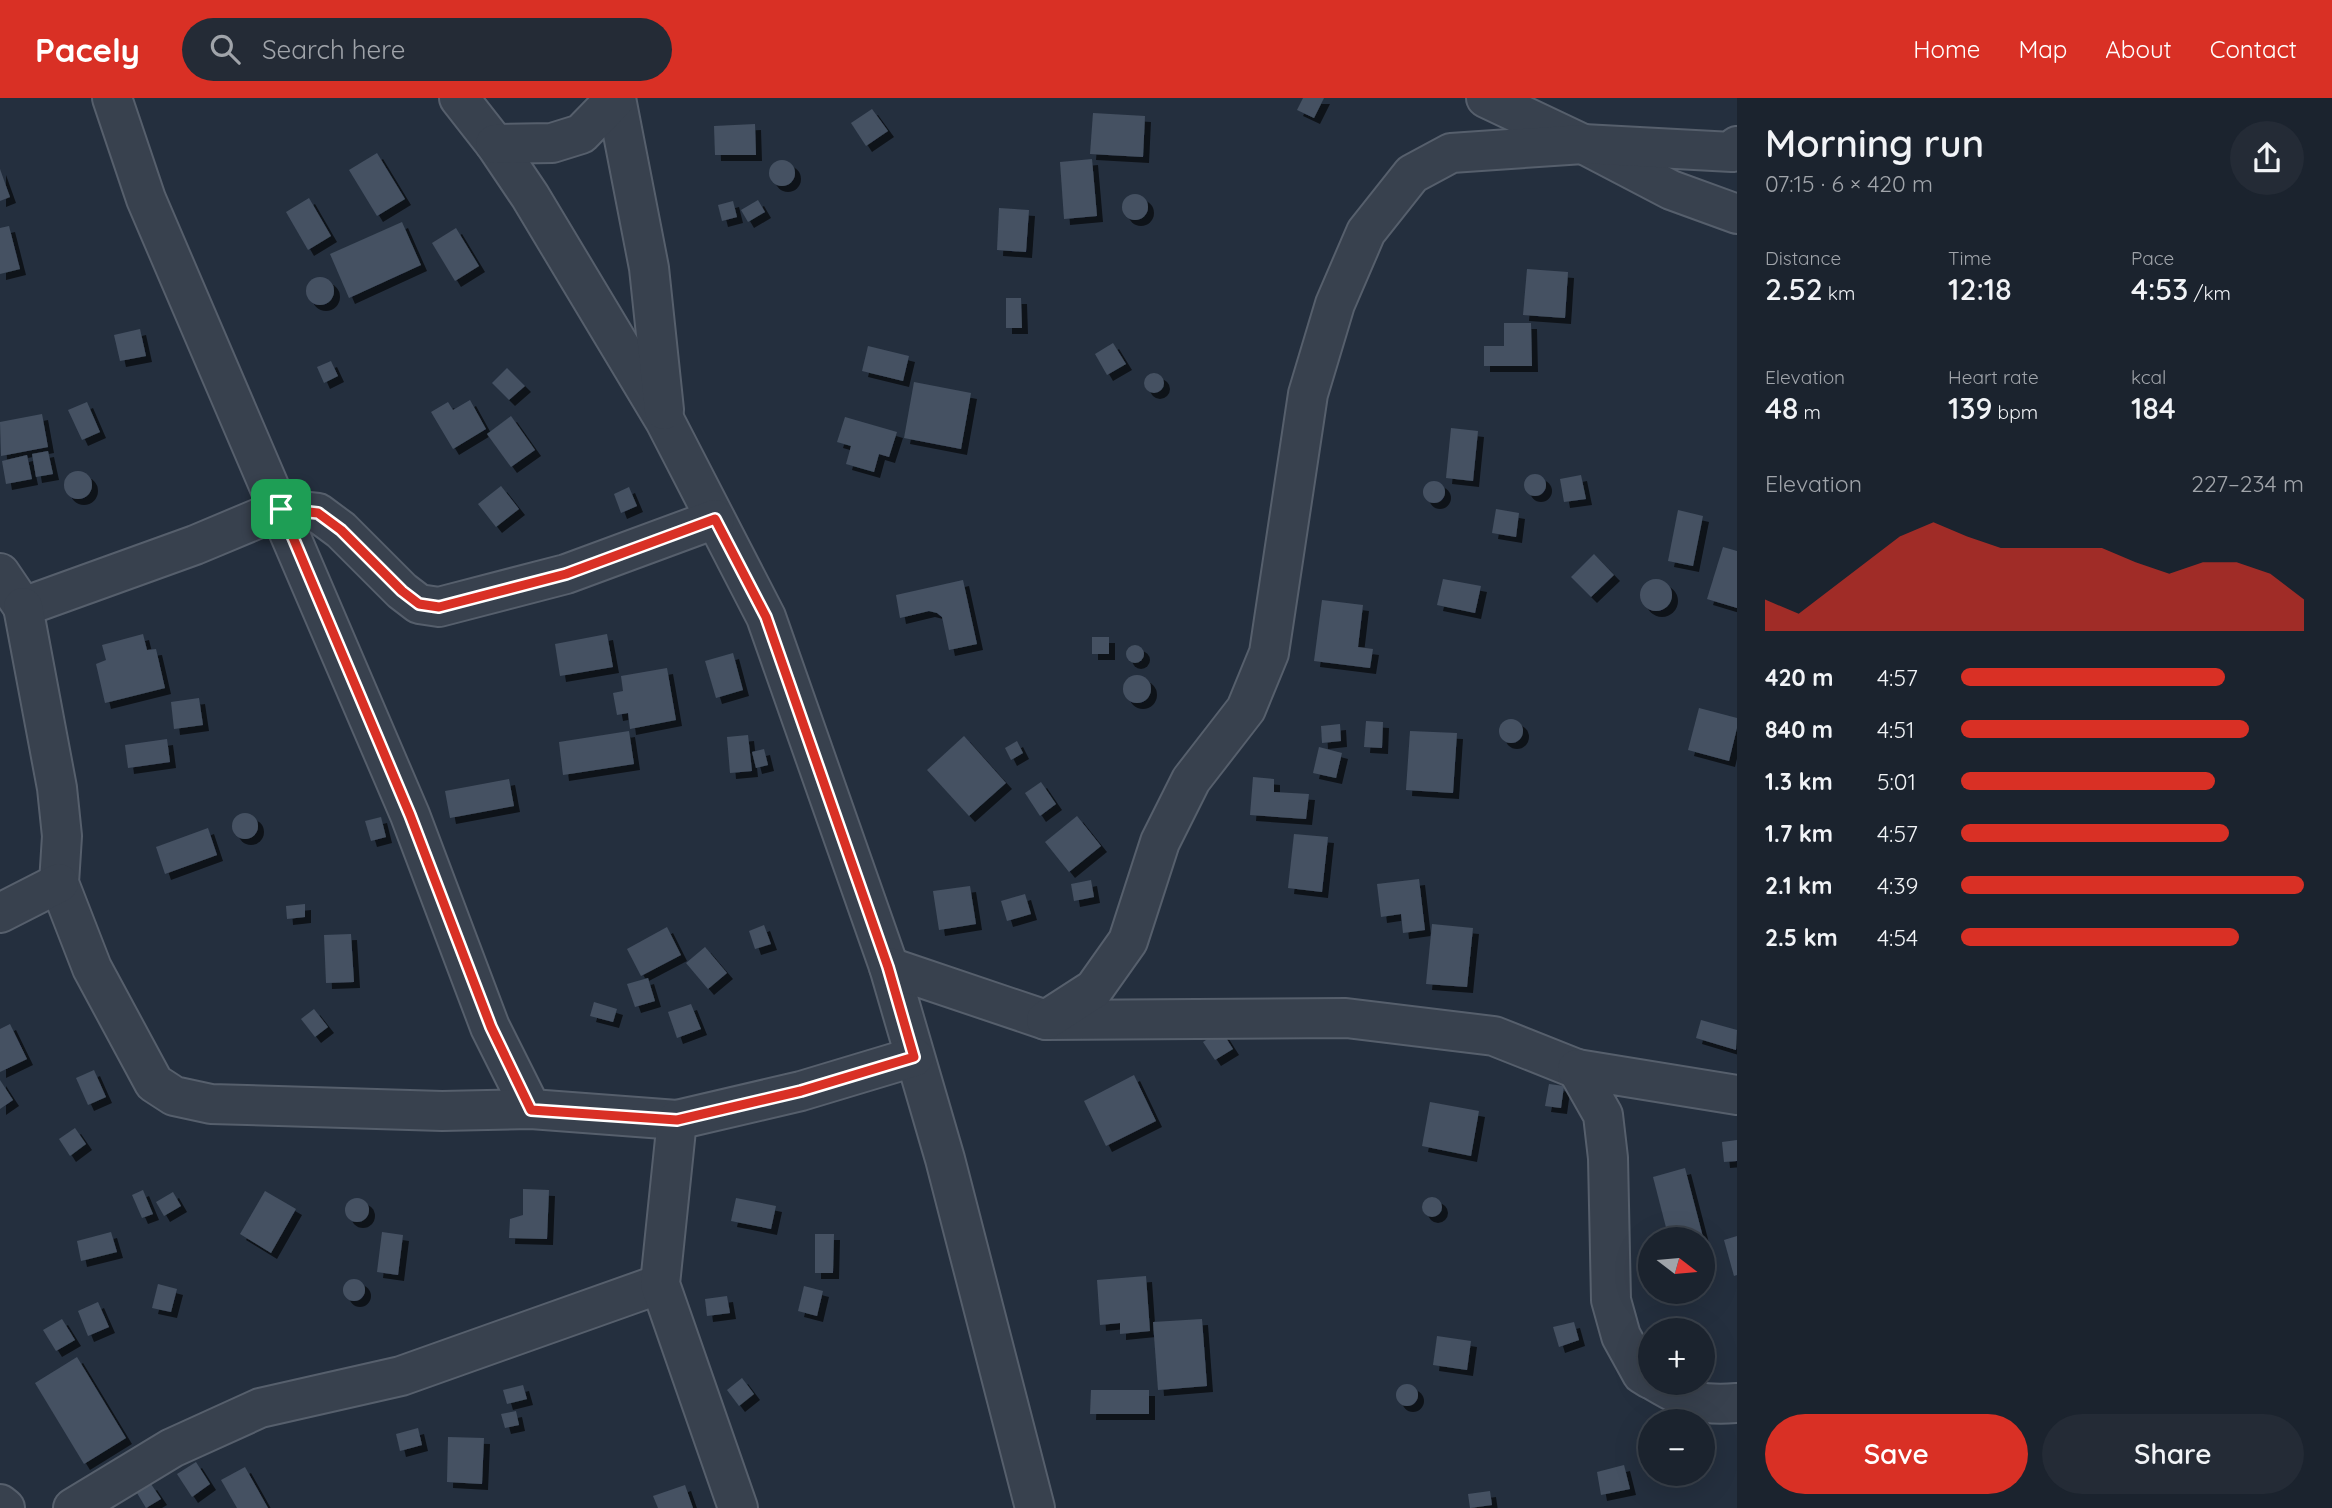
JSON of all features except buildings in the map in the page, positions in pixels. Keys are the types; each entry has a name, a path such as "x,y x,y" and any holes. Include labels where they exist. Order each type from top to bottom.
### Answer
{"street":[{"path":"111,98 146,199 410,815 491,1027 531,1110"},
{"path":"459,98 495,144 530,196 666,421 766,617 888,967 945,1159 1035,1508"},
{"path":"495,144 552,143 581,134 616,98 649,268 666,421"},
{"path":"1486,98 1671,190 1737,214"},
{"path":"1046,1020 1094,989 1128,941 1160,842 1191,780 1246,709 1269,653 1308,394 1335,304 1366,232 1412,174 1451,153 1583,144 1731,152 1737,146"},
{"path":"23,607 195,545 281,509 318,513 341,530 402,591 419,604 439,607 566,574 715,519"},
{"path":"0,573 23,607 57,788 62,836 59,883 92,968 154,1083 174,1096 211,1104 442,1111 531,1110 677,1120 801,1091 914,1057"},
{"path":"0,912 59,883"},
{"path":"888,967 1046,1020 1346,1018 1494,1036 1577,1069 1737,1095"},
{"path":"1577,1069 1604,1115 1608,1158 1611,1300 1621,1336 1638,1367"},
{"path":"677,1120 660,1284 738,1508"},
{"path":"73,1508 172,1448 260,1408 401,1376 660,1284"},
{"path":"1678,1395 1688,1401 1716,1405 1737,1403"},
{"path":"0,1504 5,1508"}],"route":[{"path":"281,509 318,513 341,530 402,591 419,604 439,607 566,574 715,519 766,617 888,967 914,1057 801,1091 677,1120 531,1110 491,1027 410,815 281,509"}]}
